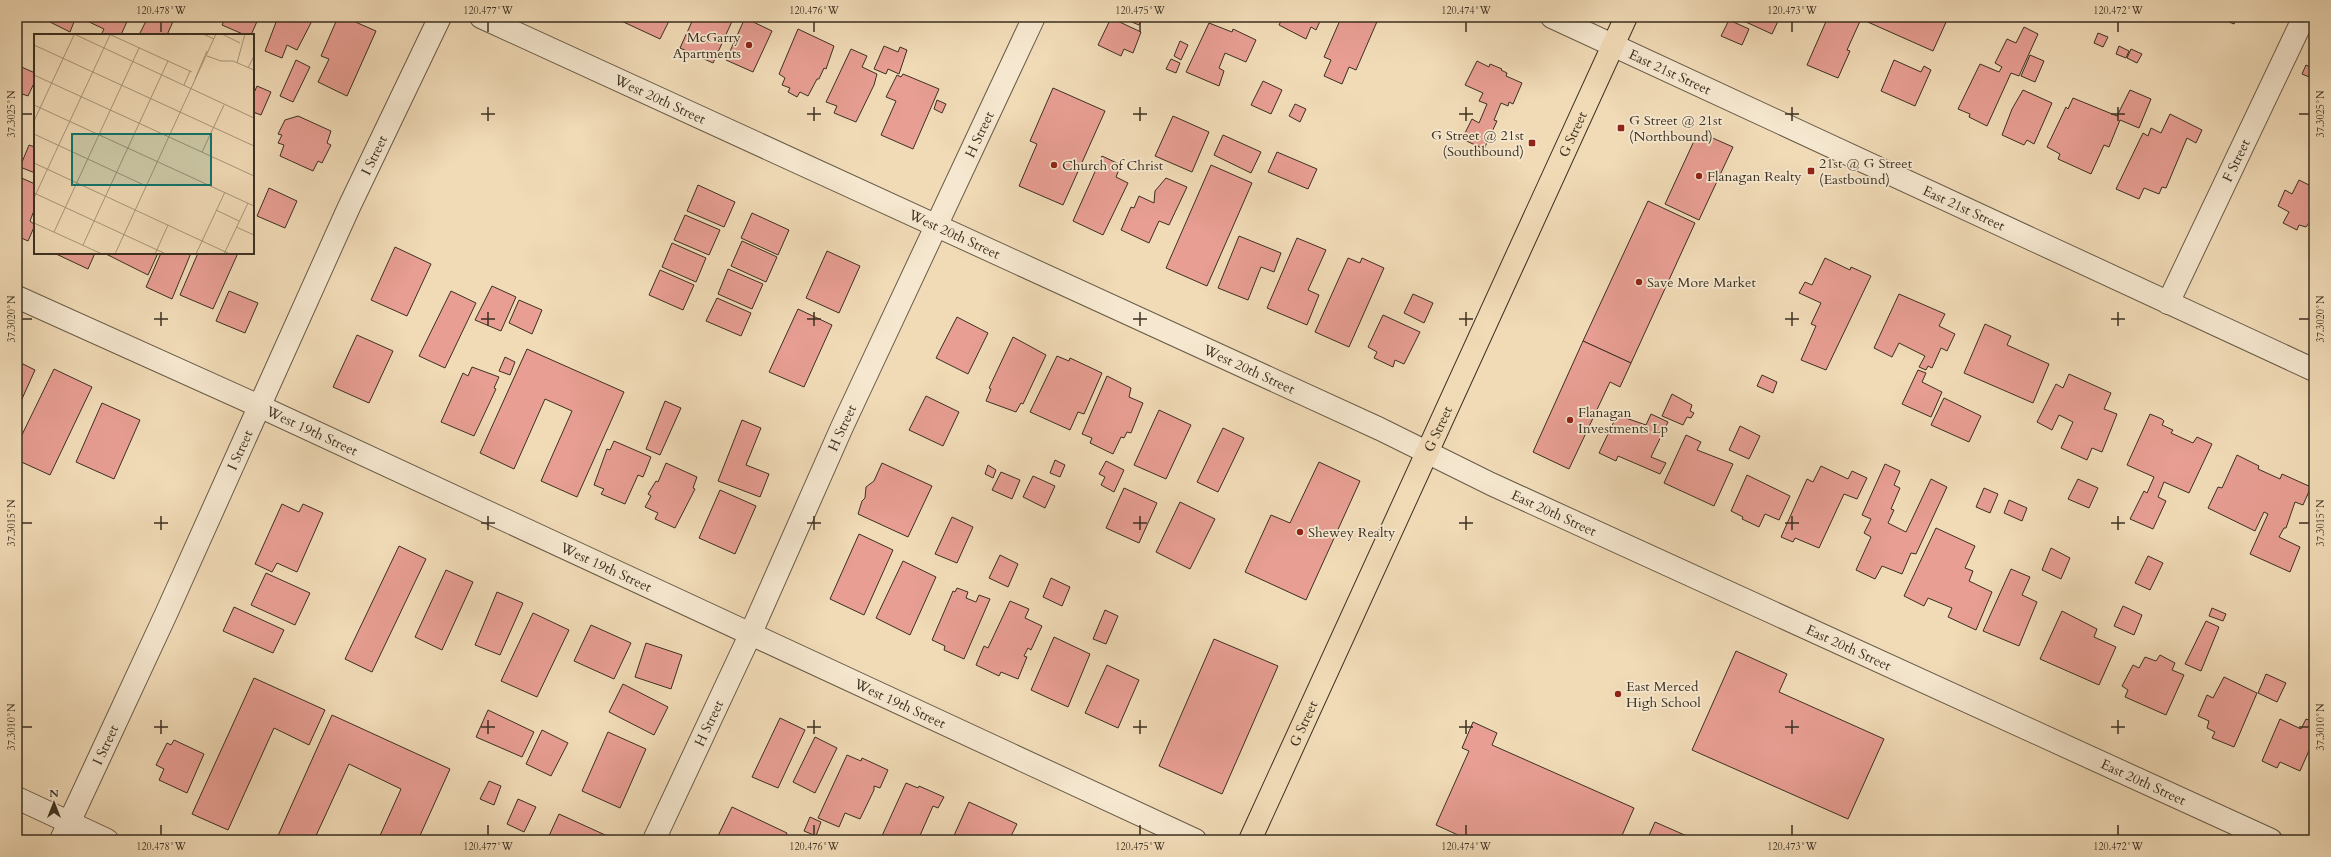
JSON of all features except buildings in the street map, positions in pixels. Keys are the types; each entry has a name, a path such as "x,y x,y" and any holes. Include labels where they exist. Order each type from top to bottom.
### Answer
{"main road":[{"name":"G Street","path":"1250,840 1626,17"}],"street":[{"name":"I Street","path":"65,831 349,207 440,17"},
{"name":"West 20th Street","path":"481,17 1427,452"},
{"name":"H Street","path":"654,840 750,635 842,427 1034,17"},
{"name":"East 21st Street","path":"1552,17 2314,370"},
{"name":"F Street","path":"2168,303 2304,17"},
{"name":"West 19th Street","path":"17,297 259,406 1194,840"},
{"name":"East 20th Street","path":"1427,452 1491,484 2270,840"},
{"path":"17,798 65,831 107,840"}],"place":[{"name":"McGarry Apartments","path":"749,45"},
{"name":"G Street @ 21st (Northbound)","path":"1621,128"},
{"name":"G Street @ 21st (Southbound)","path":"1532,143"},
{"name":"Church of Christ","path":"1054,165"},
{"name":"21st @ G Street (Eastbound)","path":"1811,171"},
{"name":"Flanagan Realty","path":"1699,176"},
{"name":"Save More Market","path":"1639,282"},
{"name":"Flanagan Investments Lp","path":"1570,420"},
{"name":"Shewey Realty","path":"1300,532"},
{"name":"East Merced High School","path":"1618,694"}]}
